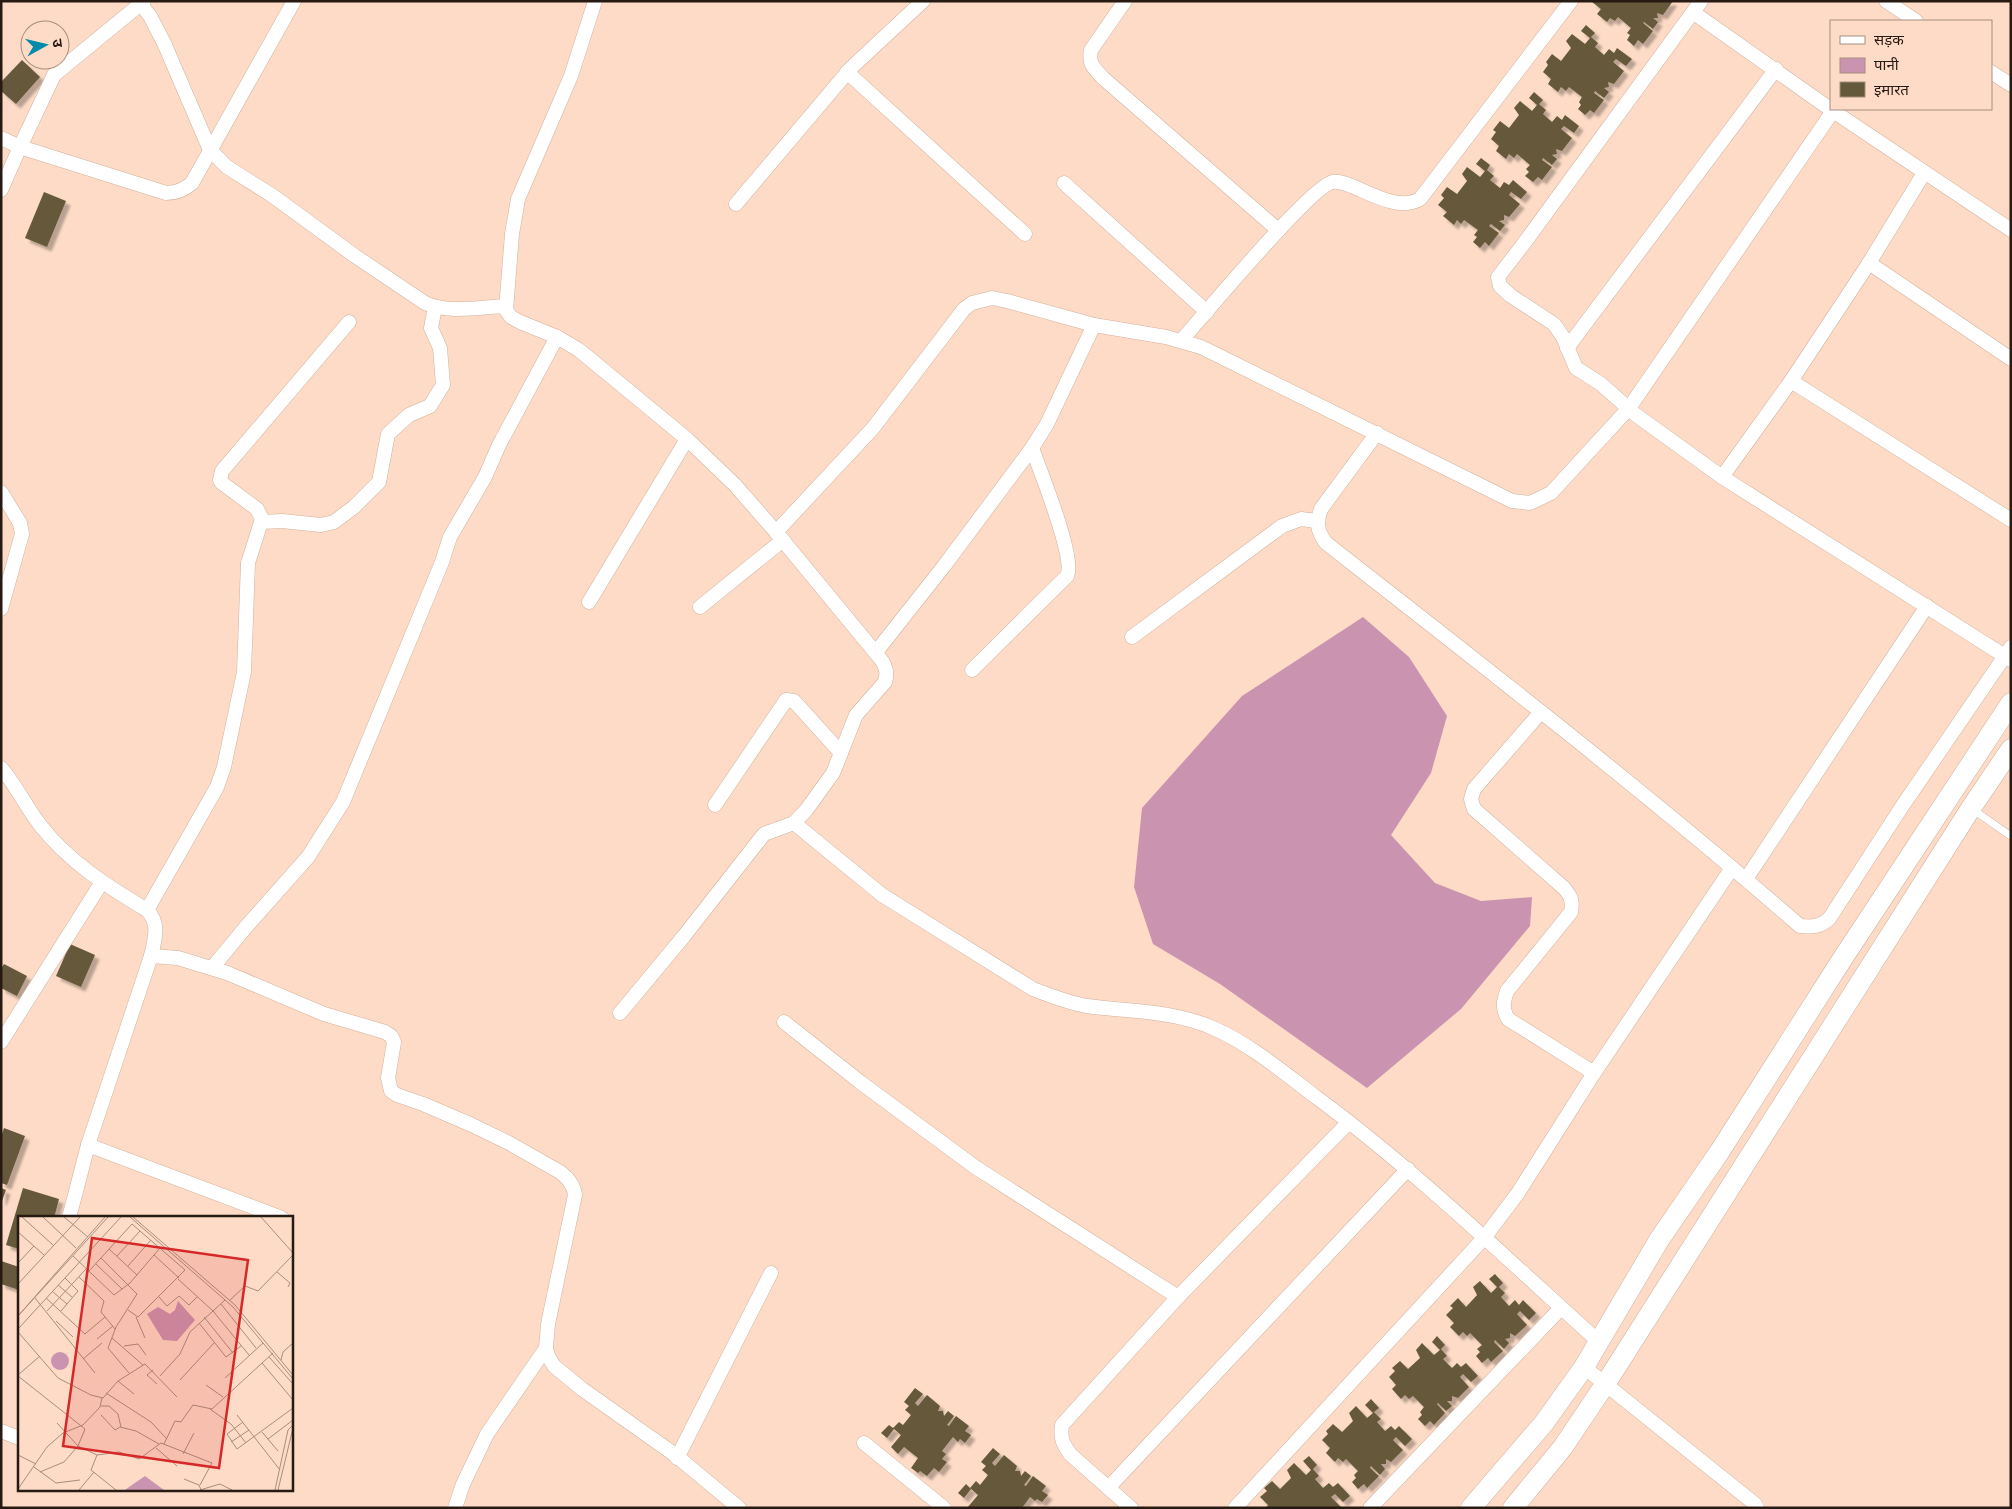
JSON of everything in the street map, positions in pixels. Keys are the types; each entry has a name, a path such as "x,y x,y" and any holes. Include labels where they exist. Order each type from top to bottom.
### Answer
{"street":[{"path":"1,138 20,146 172,193 186,188 192,183 294,1"},
{"path":"595,1 571,76 518,199 512,234 506,310 511,317 532,328 558,337 579,350 687,439 735,485 876,652 884,663 887,676 885,682 856,715 830,779 794,823 764,834 684,936 620,1013"},
{"path":"736,204 847,72 923,1"},
{"path":"1125,1 1091,50 1089,59 1094,67 1103,78 1278,230"},
{"path":"1181,341 1278,230 1325,184 1341,182 1406,205 1420,200 1571,1"},
{"path":"1886,1 1914,20"},
{"path":"1,190 54,75 141,3 164,43 210,150 227,167 273,196 355,256 435,308 506,306"},
{"path":"1377,433 1321,509 1317,521 1318,532 1326,543 1541,712 1746,879 1800,926 1823,925 1829,919 1901,808 2009,654 1927,606 1722,477 1629,408 1601,384 1576,368 1554,324 1502,289 1498,277 1698,7 1776,69 1830,108"},
{"path":"1567,348 1776,69"},
{"path":"847,72 1025,234"},
{"path":"1992,73 2011,85"},
{"path":"700,608 780,536 872,428 964,309 972,303 992,298 1094,325 1181,341 1216,354 1512,501 1530,503 1550,493 1629,408 1833,110 2011,230"},
{"path":"1722,477 1792,381 1869,263 1924,173"},
{"path":"1064,183 1206,312"},
{"path":"1869,263 2011,359"},
{"path":"261,522 282,521 321,525 334,522 354,507 379,482 388,434 409,416 430,406 443,385 440,348 431,328 435,308"},
{"path":"147,910 217,787 224,767 244,672 248,564 261,522 261,514 222,483 220,476 222,471 349,322"},
{"path":"876,652 944,566 1032,448 1046,424 1094,325"},
{"path":"212,968 308,857 343,802 442,562 447,542 485,478 503,437 558,337"},
{"path":"1792,381 2011,520"},
{"path":"589,602 687,439"},
{"path":"972,670 1067,576 1070,570 1067,550 1032,448"},
{"path":"1,492 20,523 22,534 1,609"},
{"path":"1132,637 1282,526 1301,519 1317,521"},
{"path":"1746,879 1927,606"},
{"path":"715,805 786,700 794,701 841,753"},
{"path":"1471,1508 1544,1423 1584,1367 1659,1240 1720,1151 2011,703"},
{"path":"1541,712 1474,789 1470,799 1474,809 1571,896 1571,912 1507,991 1503,1003 1503,1011 1508,1019 1594,1073"},
{"path":"1513,1508 1563,1447 1606,1383 1971,808 2011,749"},
{"path":"1,768 46,832 68,857 102,882 147,910 153,916 156,926 151,956 88,1145 70,1216"},
{"path":"794,823 882,895 1033,989 1059,1000 1086,1006 1174,1015 1211,1027 1250,1048 1408,1169 1598,1341"},
{"path":"1234,1508 1484,1238 1518,1194 1594,1073 1732,868"},
{"path":"1,1042 102,882"},
{"path":"151,956 178,958 212,968 242,978 324,1014 385,1032 391,1036 394,1042 388,1078 391,1090 509,1143 567,1178 573,1184 575,1195 548,1324 546,1348 554,1366 582,1389 677,1458 739,1508"},
{"path":"784,1022 860,1082 975,1168 1178,1296"},
{"path":"1131,1508 1070,1454 1063,1443 1061,1435 1062,1425 1178,1296 1349,1122"},
{"path":"88,1145 278,1216"},
{"path":"1108,1488 1408,1169"},
{"path":"677,1458 771,1273"},
{"path":"1370,1508 1561,1308"},
{"path":"455,1508 463,1484 487,1434 546,1348"},
{"path":"1584,1367 1757,1508"},
{"path":"1,1431 18,1438"},
{"path":"864,1443 944,1508"}],"lane":[{"path":"1971,808 2011,836"}],"water":[{"path":"1363,617 1409,657 1447,716 1431,773 1391,835 1435,883 1481,901 1532,897 1530,926 1461,1009 1367,1088 1220,984 1153,944 1134,887 1142,808 1242,696"}],"building":[{"path":"1593,1 1673,1 1663,15 1657,13 1658,18 1653,18 1658,22 1653,29 1643,23 1653,31 1643,44 1638,40 1634,46 1627,40 1630,35 1627,33 1631,28 1618,17 1615,21 1610,18 1607,22 1597,14 1601,9"},
{"path":"1586,25 1595,33 1591,37 1598,43 1595,47 1604,55 1609,49 1614,53 1617,48 1632,59 1626,66 1616,59 1613,62 1624,71 1614,84 1608,82 1609,87 1604,88 1609,92 1604,98 1595,91 1594,93 1604,100 1594,113 1590,110 1585,115 1578,109 1581,105 1579,102 1582,97 1569,87 1566,91 1561,87 1558,92 1548,84 1551,79 1543,72 1548,65 1546,62 1552,54 1561,61 1571,48 1566,41 1572,34 1585,44 1590,38 1581,31"},
{"path":"20,62 20,70 33,70 40,77 16,104 1,91 1,82"},
{"path":"1534,92 1543,100 1539,104 1546,110 1543,114 1552,122 1557,116 1562,120 1565,115 1579,126 1574,133 1564,126 1561,129 1572,138 1562,151 1556,149 1557,154 1552,155 1557,159 1552,165 1543,158 1542,160 1552,167 1542,180 1538,177 1533,182 1525,176 1529,172 1526,169 1530,165 1517,154 1514,158 1509,154 1506,159 1496,151 1499,146 1491,139 1496,132 1493,130 1500,121 1509,128 1519,115 1514,108 1520,101 1532,111 1537,105 1529,98"},
{"path":"1481,158 1490,165 1487,170 1494,176 1490,180 1500,188 1504,182 1509,185 1513,180 1527,192 1521,199 1511,192 1509,195 1520,204 1509,217 1504,215 1504,220 1499,221 1505,225 1500,231 1491,224 1489,226 1499,233 1489,246 1485,242 1480,248 1473,242 1477,237 1474,235 1478,230 1464,220 1461,224 1457,220 1454,225 1443,216 1447,212 1438,205 1444,198 1441,195 1447,187 1457,194 1467,181 1462,174 1467,167 1480,177 1485,171 1476,164"},
{"path":"44,192 66,201 47,247 25,238"},
{"path":"70,944 95,955 81,987 56,976"},
{"path":"4,964 27,976 17,996 1,988 1,969"},
{"path":"4,1128 25,1136 7,1185 1,1183 1,1137"},
{"path":"1,1188 6,1190 2,1201 1,1201"},
{"path":"23,1188 59,1199 55,1216 18,1216 18,1249 6,1245"},
{"path":"1,1261 18,1267 18,1290 1,1284"},
{"path":"1495,1274 1503,1283 1499,1287 1505,1293 1501,1297 1509,1306 1515,1300 1519,1305 1523,1300 1536,1313 1529,1320 1520,1311 1517,1314 1527,1325 1515,1336 1510,1333 1510,1338 1505,1339 1509,1343 1504,1349 1495,1340 1494,1342 1503,1351 1491,1362 1488,1358 1482,1363 1476,1356 1480,1352 1477,1349 1482,1345 1470,1333 1467,1336 1463,1332 1459,1336 1450,1327 1454,1323 1446,1315 1453,1308 1450,1306 1458,1298 1466,1307 1477,1295 1473,1287 1480,1281 1491,1293 1497,1287 1489,1279"},
{"path":"1437,1336 1445,1345 1441,1349 1447,1356 1443,1359 1452,1368 1457,1363 1461,1367 1466,1363 1478,1376 1471,1382 1463,1374 1460,1377 1469,1387 1458,1398 1452,1396 1452,1401 1447,1401 1452,1406 1446,1411 1438,1403 1445,1413 1434,1425 1430,1421 1425,1426 1418,1419 1422,1415 1420,1412 1424,1407 1413,1396 1409,1399 1405,1395 1401,1399 1392,1389 1396,1385 1389,1377 1395,1371 1392,1368 1400,1361 1408,1369 1420,1358 1416,1350 1422,1343 1434,1355 1440,1350 1432,1342"},
{"path":"915,1388 923,1394 915,1403 918,1406 927,1395 940,1406 938,1411 943,1411 944,1416 948,1411 954,1416 947,1425 949,1426 956,1416 969,1426 965,1431 971,1435 965,1443 960,1439 958,1442 953,1437 942,1451 946,1454 942,1459 947,1462 939,1472 934,1468 927,1476 911,1468 918,1458 904,1447 898,1454 891,1447 901,1435 894,1429 887,1438 881,1433 889,1425 893,1428 899,1422 903,1425 911,1415 905,1410 909,1406 904,1402"},
{"path":"1371,1399 1379,1408 1374,1412 1381,1419 1377,1422 1385,1431 1391,1426 1395,1430 1399,1426 1412,1439 1405,1446 1396,1437 1393,1440 1403,1450 1391,1462 1386,1459 1386,1464 1381,1464 1385,1469 1380,1475 1371,1466 1370,1468 1379,1476 1367,1488 1364,1484 1358,1489 1352,1482 1356,1478 1354,1475 1358,1471 1346,1459 1343,1462 1338,1458 1335,1462 1326,1453 1330,1448 1322,1440 1328,1434 1326,1431 1333,1424 1342,1432 1353,1421 1349,1413 1356,1406 1367,1418 1373,1413 1365,1405"},
{"path":"993,1448 1000,1454 992,1463 995,1466 1004,1455 1017,1466 1015,1471 1020,1471 1021,1476 1025,1471 1031,1476 1024,1485 1026,1486 1033,1476 1046,1486 1042,1491 1048,1495 1042,1502 1037,1499 1035,1501 1030,1497 1022,1508 967,1508 978,1495 970,1488 976,1481 980,1485 988,1475 982,1470 986,1466 981,1462"},
{"path":"1309,1456 1317,1465 1313,1469 1319,1476 1315,1479 1323,1488 1329,1483 1333,1487 1338,1483 1350,1496 1343,1502 1335,1494 1331,1497 1342,1508 1266,1508 1268,1505 1260,1497 1267,1491 1264,1488 1272,1481 1280,1489 1291,1478 1287,1470 1294,1463 1306,1475 1311,1470 1303,1461"},
{"path":"966,1484 971,1489 964,1498 958,1493"}]}
